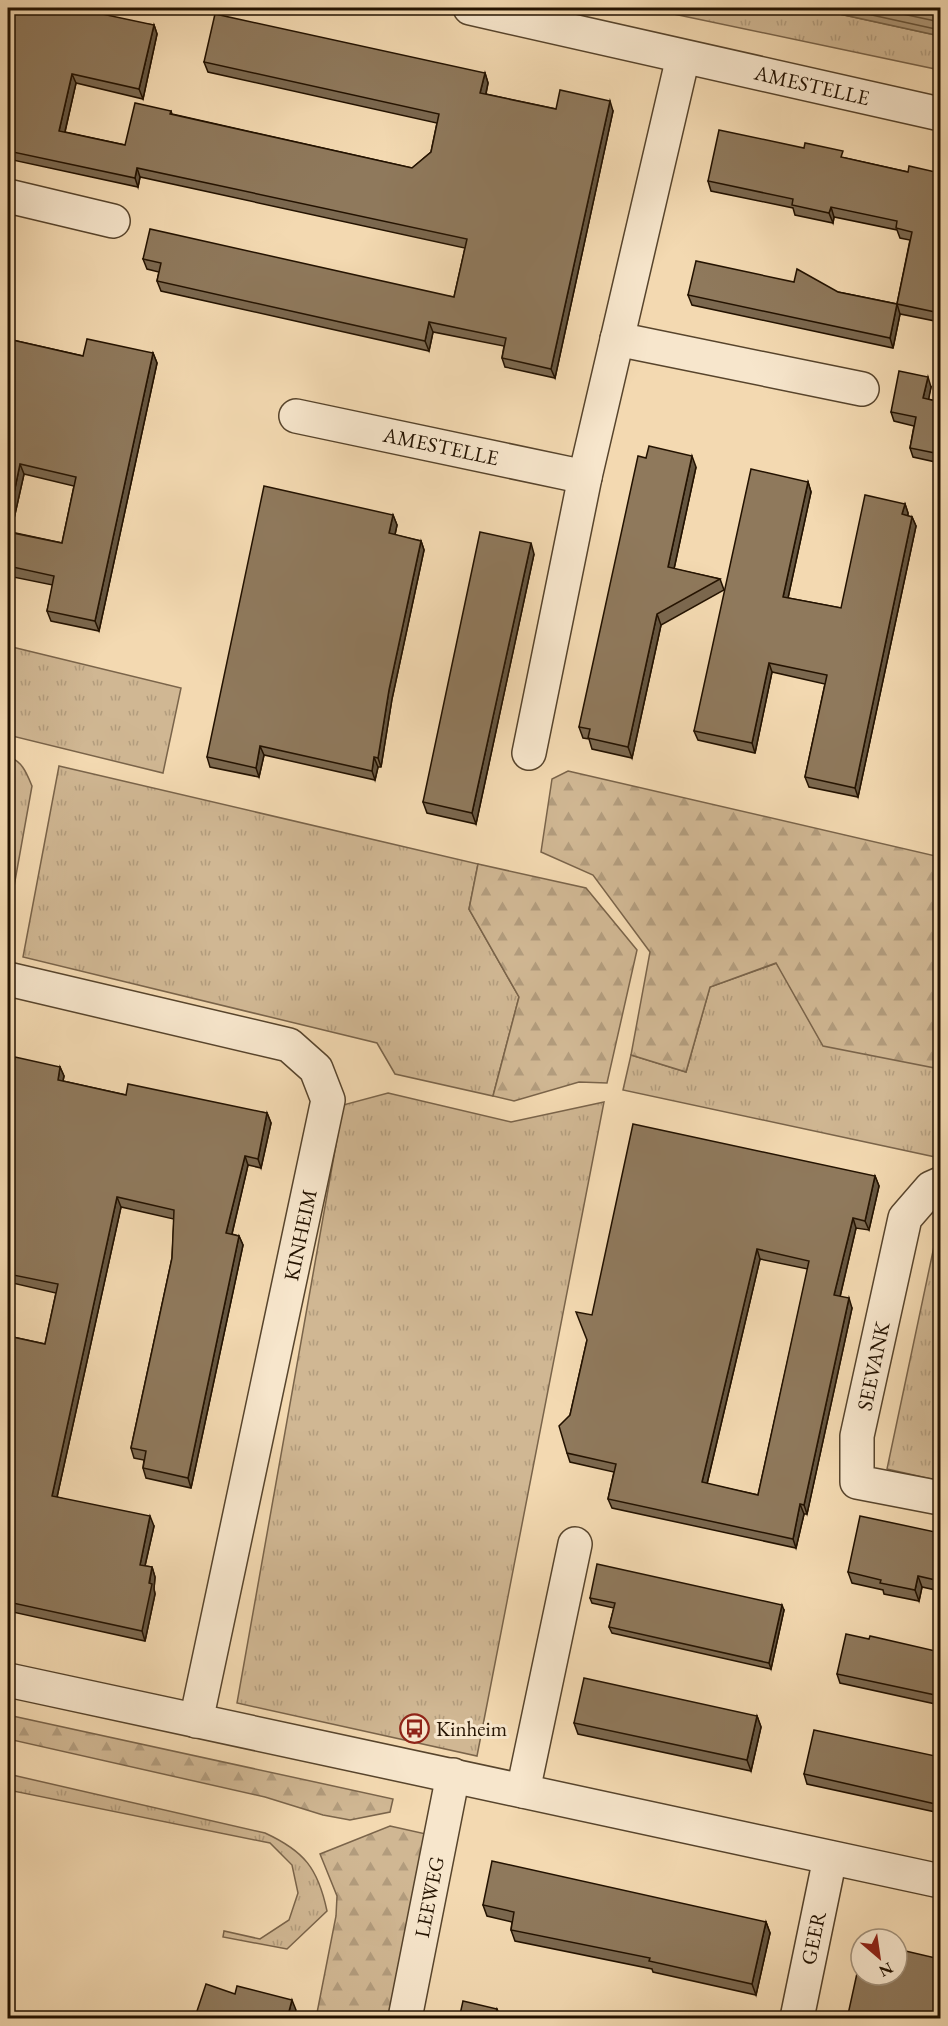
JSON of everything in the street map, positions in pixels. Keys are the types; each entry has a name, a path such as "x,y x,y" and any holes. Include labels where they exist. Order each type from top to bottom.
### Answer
{"street":[{"name":"AMESTELLE","path":"470,8 940,114"},
{"path":"529,753 585,477 683,57"},
{"path":"8,196 113,221"},
{"path":"617,339 862,389"},
{"name":"AMESTELLE","path":"296,416 585,477"},
{"name":"KINHEIM","path":"8,979 289,1045 316,1069 328,1100 196,1721"},
{"name":"SEEVANK","path":"940,1184 931,1188 905,1218 857,1436 857,1482 940,1498"},
{"path":"523,1791 575,1544"},
{"path":"8,1680 940,1881"},
{"name":"LEEWEG","path":"405,2019 453,1775"},
{"name":"GEER","path":"796,2019 830,1858"}],"green space":[{"path":"645,8 812,8 940,36 940,70"},
{"path":"8,646 181,688 163,773 8,735"},
{"path":"8,757 20,764 32,786 8,920"},
{"path":"59,766 478,864 469,909 519,997 493,1096 395,1074 377,1043 23,957"},
{"path":"568,771 940,857 940,1069 823,1046 776,963 710,987 686,1072 631,1055 650,952 593,875 541,852 552,779"},
{"path":"478,864 586,888 637,950 607,1083 579,1082 514,1101 493,1096 519,997 469,909"},
{"path":"777,963 940,966 940,1158 623,1090 631,1055 686,1072 710,987"},
{"path":"388,1093 511,1122 604,1102 477,1756 237,1703 343,1105"},
{"path":"940,1218 940,1481 887,1469"},
{"path":"8,1715 393,1799 390,1812 350,1820 323,1815 265,1797 8,1739"},
{"path":"8,1774 265,1833 290,1847 307,1863 319,1883 327,1911 287,1949 223,1937 224,1931 260,1939 289,1920 298,1893 292,1865 270,1843 8,1790"},
{"path":"390,1826 426,1834 391,2018 316,2018 336,1916 337,1896 320,1854"}],"water":[{"path":"812,8 940,8 940,36"}],"building":[{"path":"8,8 74,8 154,25 139,89 72,74 59,131 125,145 135,103 171,111 170,114 412,168 431,152 439,114 204,62 215,14 485,73 480,93 556,109 560,90 610,101 551,369 502,358 506,338 429,322 425,341 157,281 161,263 143,259 150,229 454,297 467,239 137,168 135,178 8,151"},
{"path":"719,130 804,148 805,143 843,151 841,157 908,172 909,166 940,173 940,313 897,304 912,232 896,228 897,221 831,207 829,213 792,205 793,199 708,181"},
{"path":"696,261 794,282 797,269 838,292 897,304 890,338 688,295"},
{"path":"8,339 83,356 87,339 153,353 95,621 47,611 54,576 8,566 8,532 62,543 76,477 20,464 8,522"},
{"path":"899,371 928,377 923,398 940,402 940,454 910,448 916,417 891,412"},
{"path":"649,446 692,456 668,567 720,579 657,614 628,747 588,738 590,729 579,727 638,456 646,458"},
{"path":"751,469 808,482 783,597 841,608 865,495 905,504 902,514 912,517 855,788 805,777 827,675 769,663 752,743 694,731"},
{"path":"264,486 393,515 389,533 421,541 389,690 378,758 374,757 372,771 260,746 256,768 207,757"},
{"path":"480,532 531,543 472,813 423,802"},
{"path":"15,1057 60,1067 58,1080 126,1095 128,1084 267,1113 258,1159 245,1156 226,1233 239,1236 188,1478 143,1468 146,1451 131,1448 172,1258 174,1210 117,1197 52,1496 150,1516 140,1565 152,1567 149,1583 152,1584 142,1631 8,1602 8,1336 45,1344 58,1284 8,1274 8,1091"},
{"path":"633,1124 875,1176 865,1221 853,1218 834,1295 849,1298 804,1505 800,1504 793,1539 608,1499 616,1464 567,1453 559,1426 570,1415 587,1340 576,1312 592,1315","holes":["757,1249 809,1261 758,1495 702,1482"]},
{"path":"860,1516 940,1533 940,1581 918,1576 915,1590 880,1583 881,1580 848,1572"},
{"path":"597,1564 782,1605 769,1663 609,1627 615,1603 590,1598"},
{"path":"846,1634 869,1639 870,1636 940,1652 940,1696 837,1674"},
{"path":"584,1678 757,1716 747,1760 574,1723"},
{"path":"814,1730 940,1757 940,1805 804,1774"},
{"path":"492,1861 766,1922 752,1984 649,1961 650,1958 511,1930 514,1912 483,1905"},
{"path":"909,1952 940,1959 940,2019 847,2019 854,1987 909,1987"},
{"path":"206,1984 235,1994 237,1986 292,2000 287,2019 200,2019 195,2017"},
{"path":"463,2001 497,2009 495,2019 459,2019"}],"place":[{"name":"Kinheim","path":"415,1728"}]}
